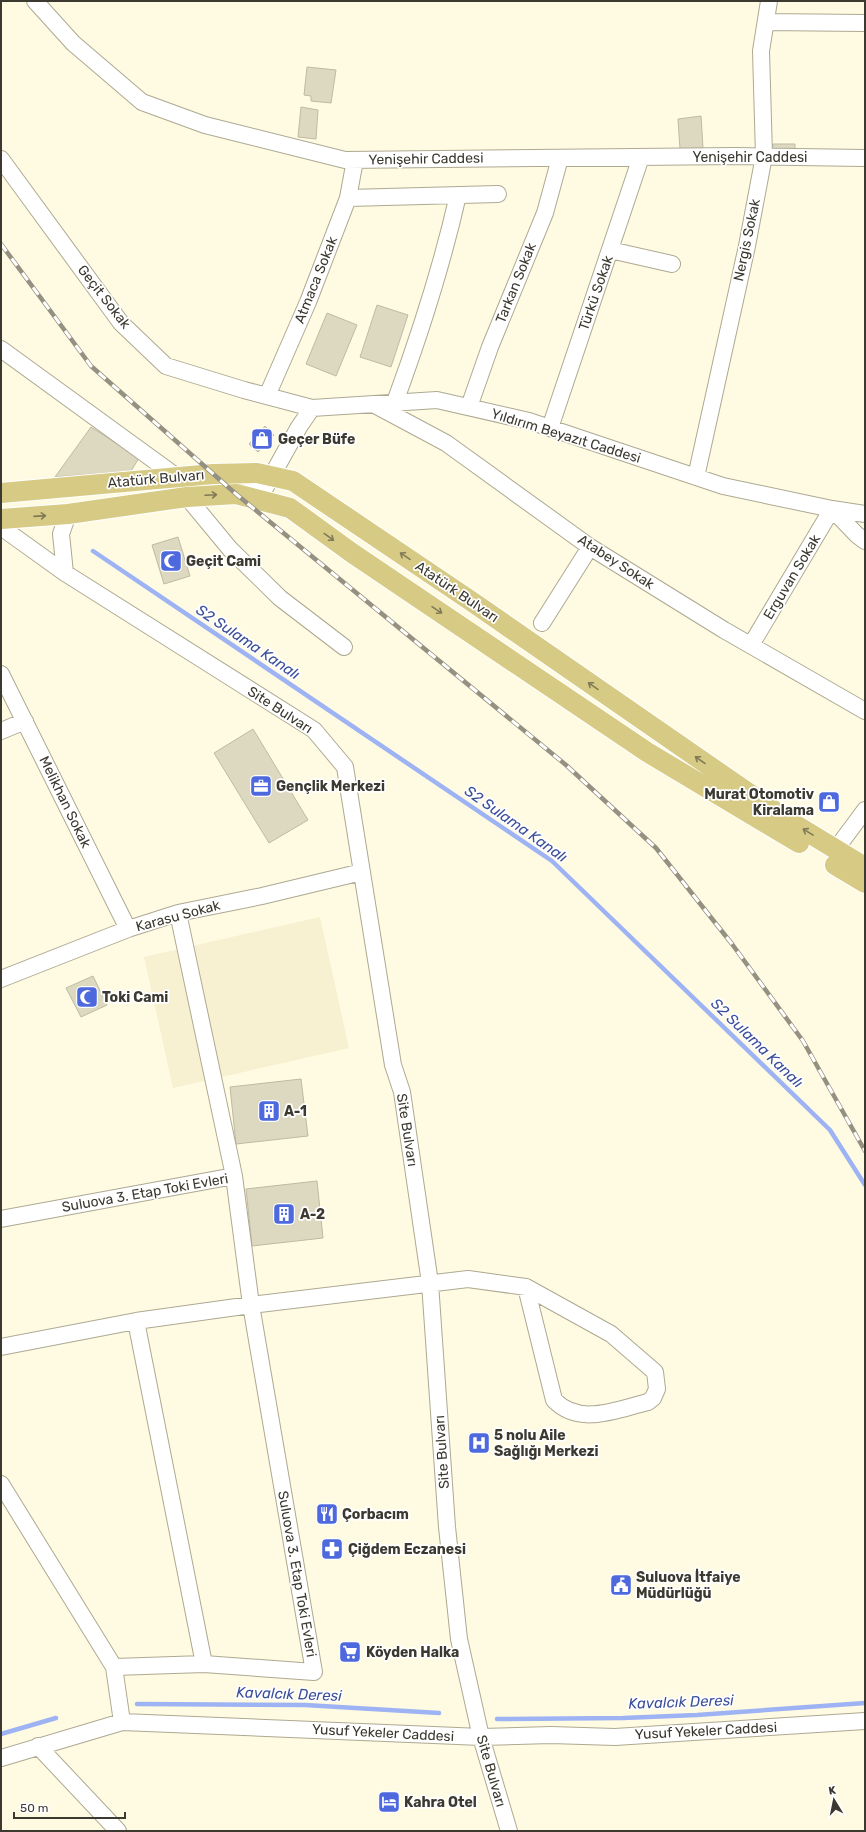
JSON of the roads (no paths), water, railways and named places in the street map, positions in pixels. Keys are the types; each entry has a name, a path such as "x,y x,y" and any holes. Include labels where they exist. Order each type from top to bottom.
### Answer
{"main road":[{"name":"Atatürk Bulvarı","path":"1,493 177,477 257,473 293,481 786,819 865,867"},
{"name":"Atatürk Bulvarı","path":"1,519 68,514 187,497 236,494 290,508 352,553 647,752 865,883"}],"street":[{"name":"Yenişehir Caddesi","path":"35,1 73,43 142,102 205,125 345,160 764,156 865,158"},
{"name":"Nergis Sokak","path":"696,477 745,253 764,156 761,51 769,1"},
{"path":"766,22 865,23"},
{"name":"Türkü Sokak","path":"550,428 641,157"},
{"name":"Tarkan Sokak","path":"469,407 490,347 545,213 560,158"},
{"name":"Geçit Sokak","path":"1,159 121,323 166,366 312,408"},
{"name":"Atmaca Sokak","path":"267,396 308,302 348,198 355,160"},
{"path":"348,198 498,194"},
{"path":"395,402 414,352 446,247 458,195"},
{"path":"610,250 672,264"},
{"path":"1,349 177,477 187,497 230,549 280,598 344,647"},
{"name":"Yıldırım Beyazıt Caddesi","path":"312,408 437,400 529,421 723,486 832,509 865,514"},
{"name":"Atabey Sokak","path":"373,404 446,443 590,547 751,645 865,711"},
{"path":"236,494 265,488 299,427 312,408"},
{"path":"832,509 857,535 865,541"},
{"name":"Erguvan Sokak","path":"751,645 832,509"},
{"path":"65,573 61,534 68,514"},
{"name":"Site Bulvarı","path":"1,527 65,573 314,730 345,767 393,1065 402,1092 430,1283 447,1527 459,1639 481,1737 509,1831"},
{"path":"542,623 590,547"},
{"name":"Melikhan Sokak","path":"1,674 128,929"},
{"path":"1,731 25,721"},
{"path":"836,849 865,810"},
{"name":"Karasu Sokak","path":"1,979 128,929 178,913 262,896 362,872"},
{"path":"178,913 234,1176"},
{"name":"Suluova 3. Etap Toki Evleri","path":"1,1219 234,1176 251,1305 314,1672 204,1664 114,1667"},
{"path":"1,1347 136,1321 251,1305 468,1279 526,1287 611,1334 655,1372 658,1385 653,1398 648,1402 589,1415 572,1413 559,1405 554,1400 526,1287"},
{"path":"136,1321 204,1664"},
{"path":"1,1484 114,1667 122,1722"},
{"name":"Yusuf Yekeler Caddesi","path":"1,1758 122,1722 481,1737 551,1735 623,1736 865,1721"},
{"path":"38,1746 118,1831"}],"waterway":[{"name":"S2 Sulama Kanalı","path":"93,551 552,861 830,1130 865,1185"},
{"name":"Kavalcık Deresi","path":"497,1719 623,1718 697,1715 865,1703"},
{"name":"Kavalcık Deresi","path":"137,1704 305,1705 439,1713"},
{"name":"Kavalcık Deresi","path":"1,1734 56,1718"}],"railway":[{"path":"1,244 91,366 236,494 566,765 656,848 732,944 803,1041 865,1151"}],"place":[{"name":"Geçer Büfe","path":"262,439"},
{"name":"Geçit Cami","path":"171,561"},
{"name":"Gençlik Merkezi","path":"261,786"},
{"name":"Murat Otomotiv Kiralama","path":"829,802"},
{"name":"Toki Cami","path":"87,997"},
{"name":"A-1","path":"269,1111"},
{"name":"A-2","path":"284,1214"},
{"name":"5 nolu Aile Sağlığı Merkezi","path":"479,1443"},
{"name":"Çorbacım","path":"327,1514"},
{"name":"Çiğdem Eczanesi","path":"332,1549"},
{"name":"Suluova İtfaiye Müdürlüğü","path":"621,1585"},
{"name":"Köyden Halka","path":"350,1652"},
{"name":"Kahra Otel","path":"389,1802"}]}
